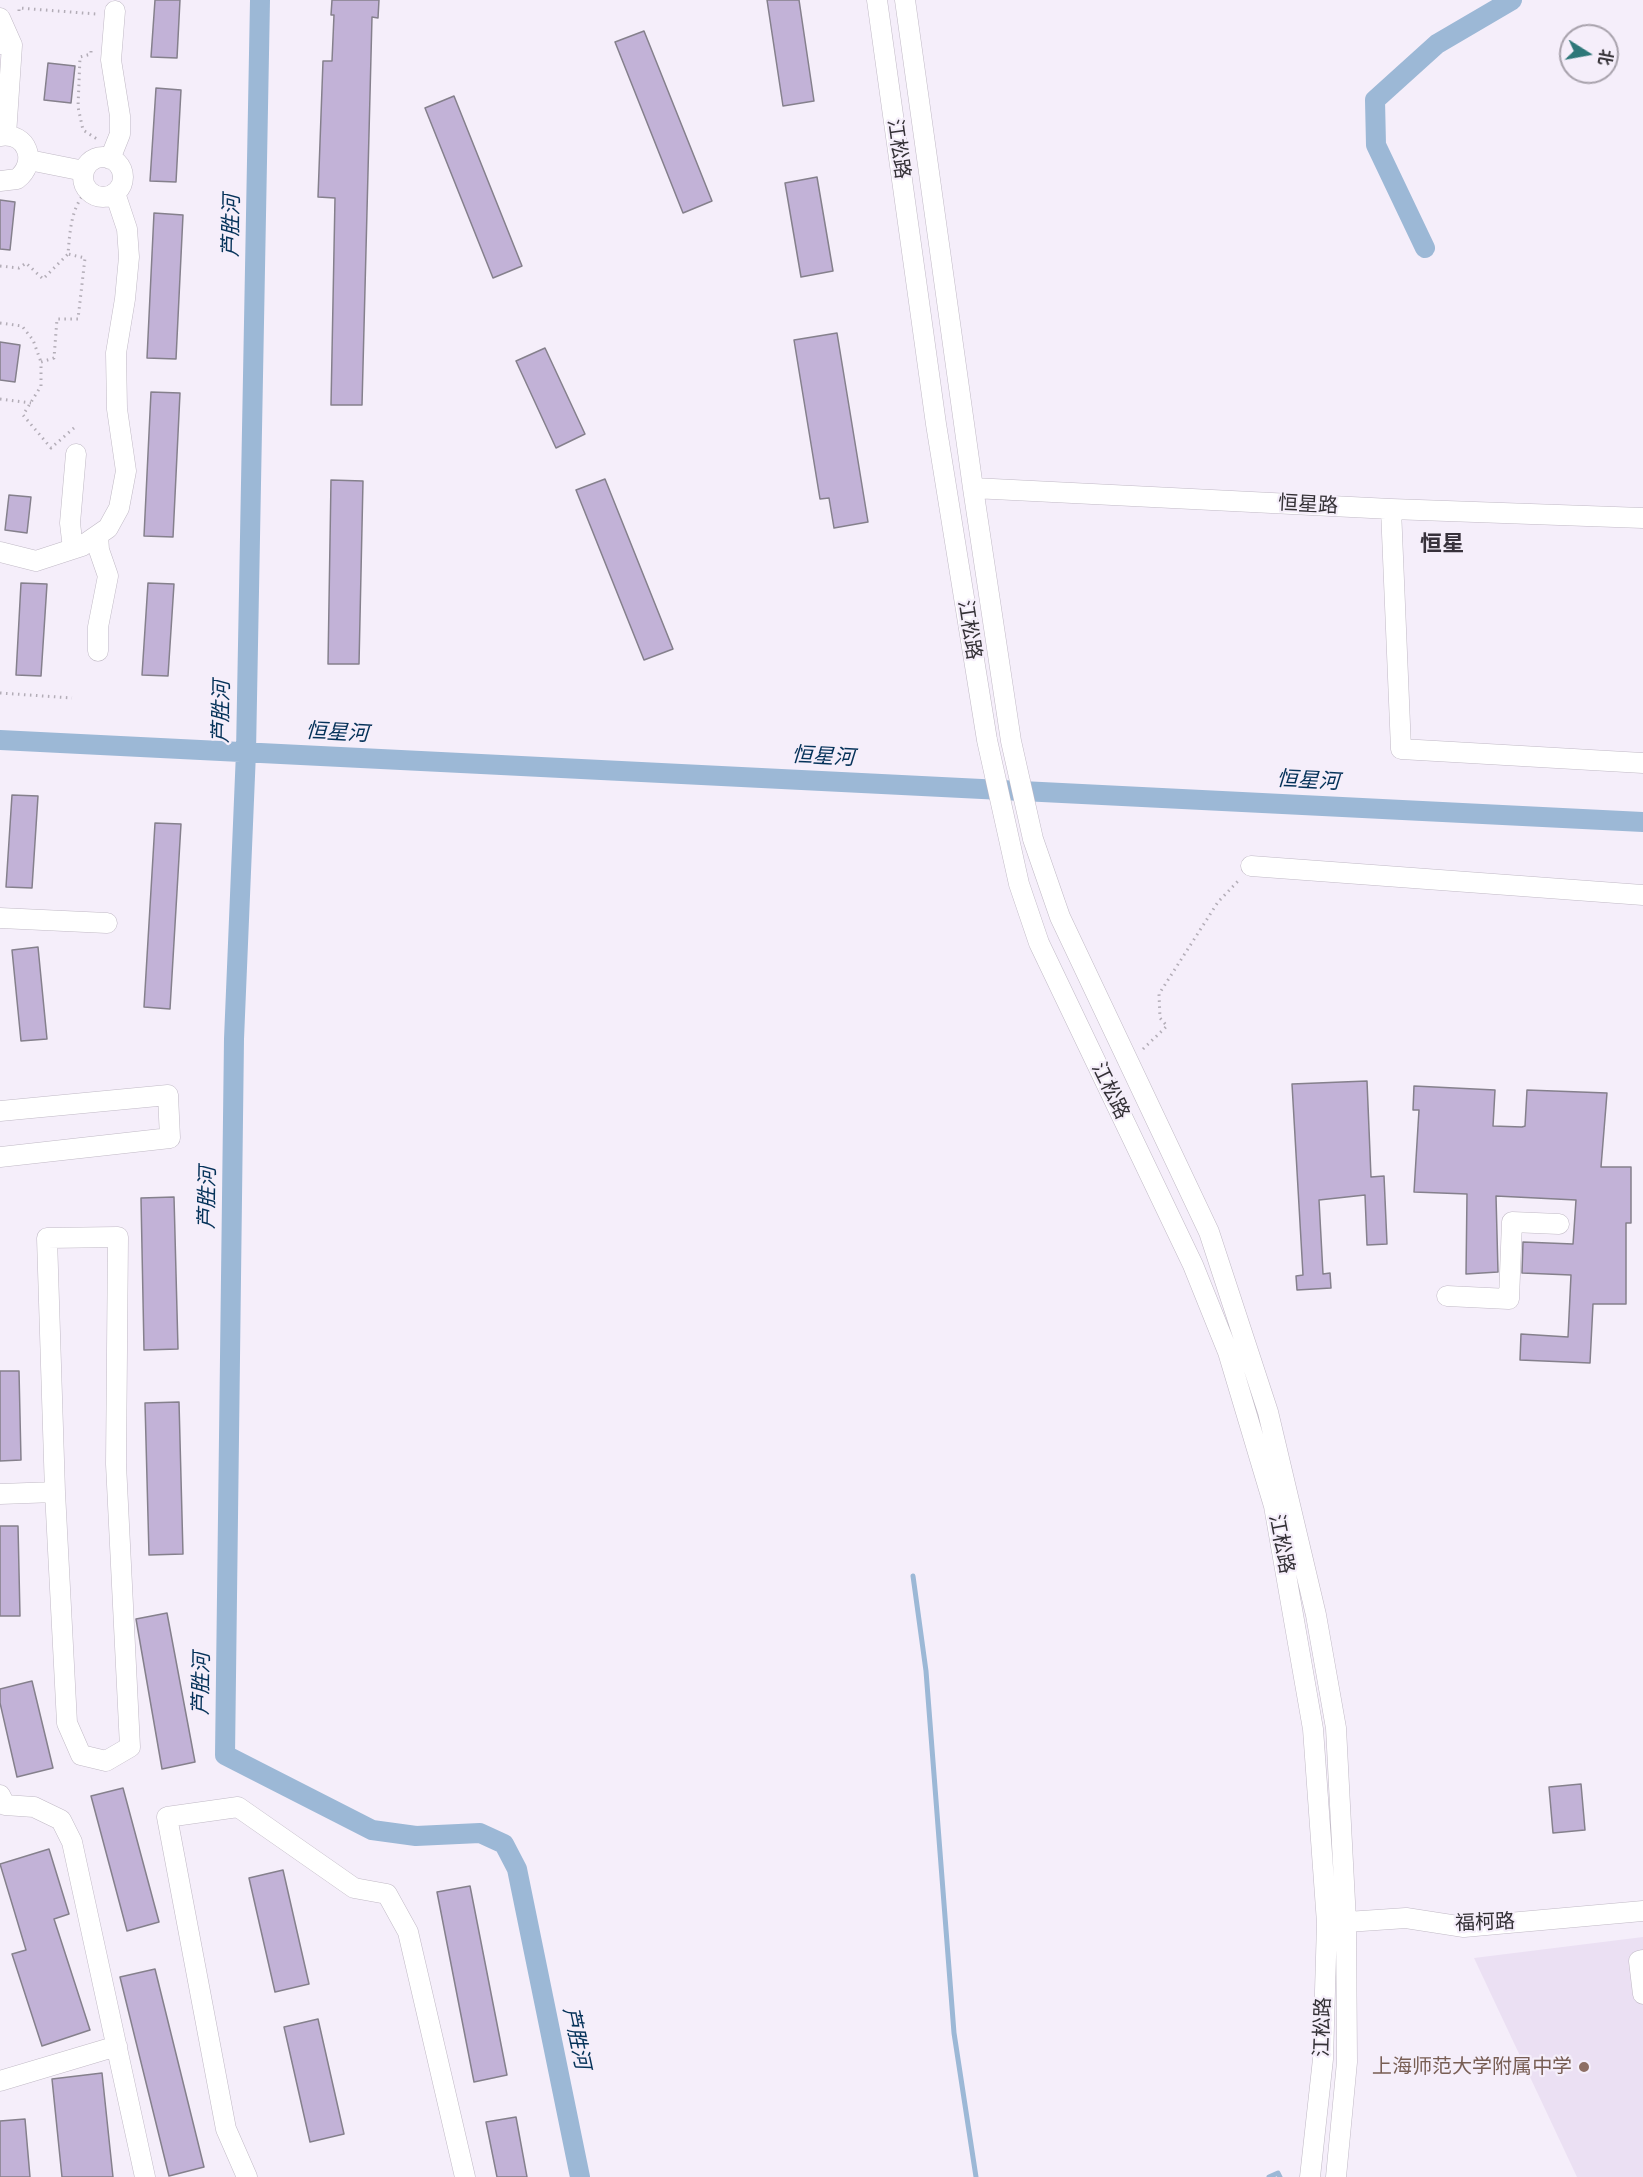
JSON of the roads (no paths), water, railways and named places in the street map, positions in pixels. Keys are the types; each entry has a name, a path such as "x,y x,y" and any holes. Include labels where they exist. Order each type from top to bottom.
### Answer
{"street":[{"name":"江松路","path":"876,0 936,424 987,740 1007,839 1039,943 1193,1265 1228,1352 1274,1506 1313,1729 1336,1922 1347,2062 1336,2177"},
{"name":"江松路","path":"905,0 1011,741 1033,839 1060,917 1209,1232 1268,1412 1293,1509 1336,1728 1336,1922 1310,2177"},
{"path":"93,170 120,134 120,116 111,60 115,11"},
{"path":"0,18 6,45 3,135 21,140 28,152 29,160 27,168 17,179 0,181"},
{"path":"29,160 93,170 120,168 122,181 115,193 103,197 93,170"},
{"path":"0,552 36,561 73,549 108,528 119,508 126,471 117,409 116,353 129,257 127,229 115,193"},
{"path":"73,549 70,523 76,454"},
{"name":"恒星路","path":"973,488 1391,509 1643,518"},
{"path":"1391,509 1401,749 1643,763"},
{"path":"98,535 99,550 108,576 98,627 98,651"},
{"path":"1251,866 1643,895"},
{"path":"0,918 107,923"},
{"path":"1099,1070 1130,1061"},
{"path":"0,1111 168,1095 170,1138 0,1157"},
{"path":"1447,1296 1509,1299 1512,1222 1559,1224"},
{"path":"118,1237 116,1464 130,1747 106,1761 81,1755 67,1723 55,1492 47,1238 118,1237"},
{"path":"0,1494 55,1492"},
{"path":"0,1795 5,1805 34,1807 61,1820 72,1842 145,2177"},
{"path":"247,2177 226,2129 167,1817 238,1807 354,1888 387,1894 408,1932 465,2177"},
{"name":"福柯路","path":"1336,1922 1406,1918 1464,1927 1643,1911"},
{"path":"1643,1960 1639,1960 1643,1994"},
{"path":"0,2081 117,2046"}],"waterway":[{"name":"芦胜河","path":"260,0 246,752 234,1039 225,1755 372,1830 416,1836 480,1833 504,1844 517,1869 580,2177"},
{"path":"1425,248 1376,145 1375,100 1437,44 1512,0"},
{"name":"恒星河","path":"0,740 1643,822"},
{"path":"913,1576 926,1671 954,2033 976,2177"},
{"path":"1269,2177 1278,2173 1280,2177"}],"place":[{"name":"上海师范大学附属中学","path":"1584,2067"}],"district":[{"name":"恒星","path":"1442,545"}]}
